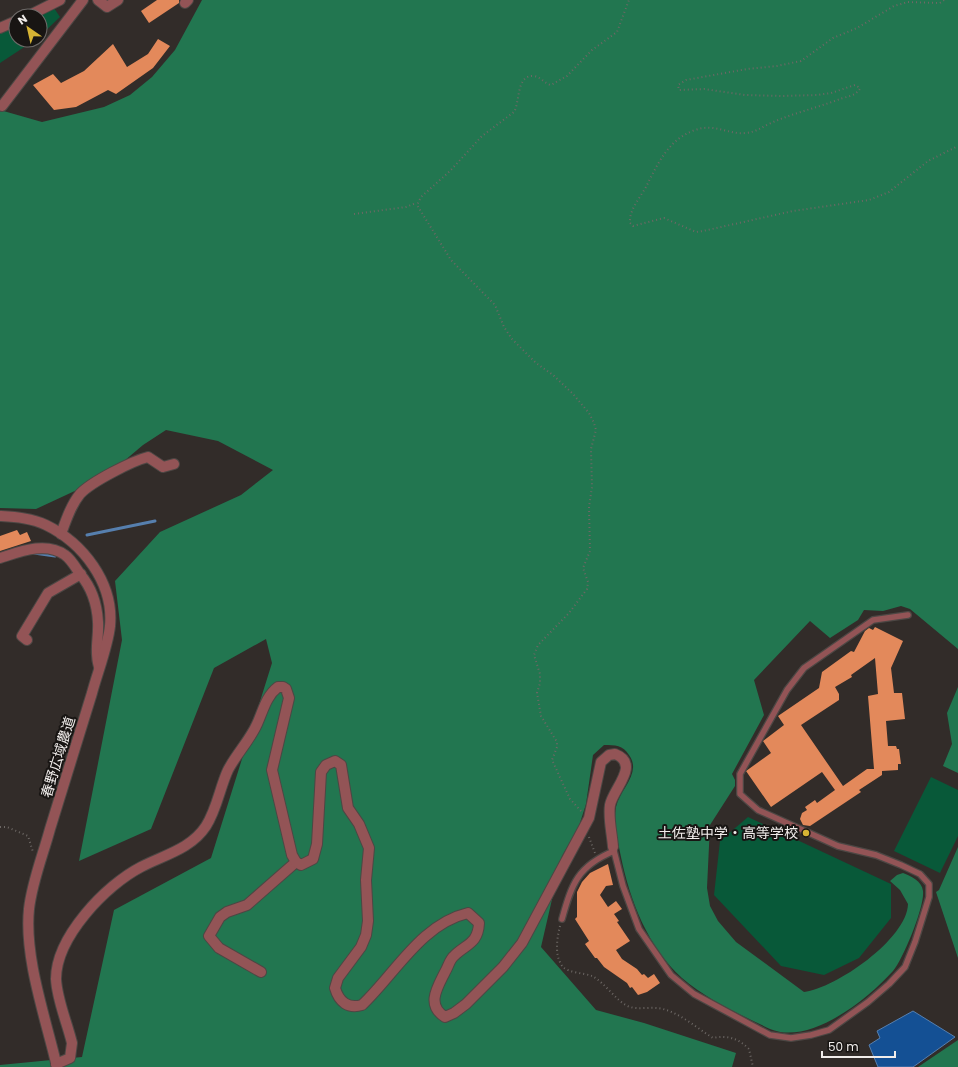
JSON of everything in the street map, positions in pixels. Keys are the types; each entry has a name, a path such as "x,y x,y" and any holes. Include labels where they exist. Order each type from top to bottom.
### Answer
{"street":[{"path":"45,8 60,0"},
{"path":"2,106 83,0"},
{"path":"98,0 107,7 118,0"},
{"path":"62,534 70,510 81,494 105,478 134,461 148,457 163,467 174,464"},
{"name":"春野広域農道","path":"0,516 24,518 45,524 62,534 77,546 93,564 102,583 109,607 110,626 40,864 29,908 29,941 57,1065"},
{"path":"0,558 32,549 54,550 66,555 93,594 98,622 96,656 99,667"},
{"path":"27,640 22,636 48,593 80,574"},
{"path":"57,1065 70,1058 72,1052 72,1043 56,979 58,964 63,950 79,920 89,908 134,871 188,845 207,825 228,771 236,755 257,725 268,697 278,687 283,687 286,689 289,698 272,770 285,820 288,845 296,862 301,866 313,858 318,844 321,772 326,765 335,761 341,765 348,808 367,842 369,856 366,880 368,920 366,935 361,947 338,978 335,988 336,994 344,1004 355,1007 362,1005 419,941 451,919 468,913 479,923 478,932 474,941 453,956 436,990 434,1004 437,1012 445,1017 454,1013 466,1004 503,967 522,943 589,818 601,762 609,755 615,754 620,756 626,767 624,777 611,804 613,849"},
{"path":"261,972 219,948 209,936 224,914 248,905 296,862"}],"lane":[{"path":"562,919 570,891 577,877 597,859 613,849 623,886 638,929 671,975 694,994 770,1035 791,1038 811,1036 829,1030 868,1002 889,984 905,967 915,942 930,897 929,884 920,874 901,865 876,855 838,846 758,810 740,794 740,774 787,690 804,668 873,620 908,615"}],"path":[{"path":"583,813 577,804 570,799 552,760 557,748 557,742 541,716 537,693 540,683 540,674 534,655 538,645 569,613 587,589 588,582 583,568 590,551 589,507 592,487 591,449 596,430 589,413 573,394 553,375 536,363 512,339 504,327 495,305 451,260 418,207 418,203 420,197 450,171 482,136 514,112 517,107 518,94 525,79 530,76 536,76 551,85 567,76 592,50 617,32 629,0"},
{"path":"944,0 940,3 908,2 894,6 857,28 834,38 801,62 747,69 680,83 677,88 679,90 704,89 745,95 781,96 824,94 855,85 860,88 856,93 844,98 770,123 755,131 743,133 725,129 705,128 686,134 675,142 659,160 631,212 630,223 633,226 664,218 696,232 793,211 869,200 889,192 928,160 958,146"},
{"path":"354,214 406,207 418,203"},
{"path":"0,827 7,827 28,836 32,850 40,864"},
{"path":"587,833 597,859"},
{"path":"562,919 557,945 561,964 566,969 595,978 628,1006 638,1009 663,1009 678,1016 713,1038 723,1036 733,1038 749,1048 753,1067"}],"green space":[{"path":"202,0 958,0 958,649 910,609 901,606 883,611 864,610 858,620 830,638 810,621 754,680 764,715 732,774 735,780 735,786 710,825 707,888 710,906 718,921 736,942 804,992 818,989 851,972 868,960 896,932 905,918 908,904 900,890 890,881 897,875 903,873 913,877 921,884 923,898 921,908 897,965 893,971 869,994 837,1017 820,1026 803,1031 786,1033 770,1029 702,993 691,986 670,966 650,938 635,906 625,874 617,839 615,825 616,807 618,800 632,775 632,762 627,752 621,747 604,745 593,755 586,804 579,826 562,856 541,947 596,1010 644,1023 736,1053 732,1067 0,1067 0,1065 82,1057 114,910 211,858 272,663 266,639 214,668 151,829 79,861 122,640 115,581 160,532 241,495 273,470 218,441 166,430 143,445 117,467 79,489 36,509 0,508 0,110 42,122 104,107 130,95 152,77 175,50"},
{"path":"54,8 60,17 48,28 48,11"},
{"path":"8,28 8,48 23,48 0,63 0,32"},
{"path":"958,687 958,773 943,766 952,744 947,713"},
{"path":"931,777 958,790 958,836 940,873 894,851"},
{"path":"748,817 891,884 891,918 859,958 824,975 781,966 714,895 720,841"},
{"path":"958,847 958,958 936,892 939,890"},
{"path":"958,1040 958,1067 918,1067"}],"water":[{"path":"913,1011 955,1037 913,1067 878,1067 869,1045 880,1038 877,1031"}],"building":[{"path":"157,0 179,0 179,3 149,23 141,11"},
{"path":"158,39 170,46 153,68 116,94 108,90 76,107 54,110 33,85 53,74 61,83 84,71 113,44 127,67 148,54"},
{"path":"17,530 20,535 27,532 31,541 0,551 0,536"},
{"path":"875,627 903,641 891,668 894,693 902,693 905,719 886,721 888,746 896,746 897,749 899,749 901,764 898,764 898,770 882,771 882,775 859,790 861,792 810,826 803,825 800,819 802,813 807,810 805,807 815,800 817,803 835,790 822,772 771,807 746,771 771,753 763,741 784,725 778,716 819,688 822,672 851,651 854,652 865,631 869,628 873,630","holes":["875,658 878,694 868,696 874,769 867,769 843,786 801,725 839,700 839,694 835,687 852,677 851,675"]},
{"path":"608,864 613,885 606,886 600,895 608,907 616,901 622,909 614,914 619,921 617,922 630,941 616,950 622,959 637,969 642,975 644,974 648,978 654,974 660,983 647,992 638,995 632,987 630,988 627,983 604,967 597,958 595,958 585,944 589,941 575,919 577,917 577,892 582,882 590,873"}],"waterway":[{"path":"87,535 155,521"},
{"path":"34,553 55,556"}],"place":[{"name":"土佐塾中学・高等学校","path":"806,833"}]}
